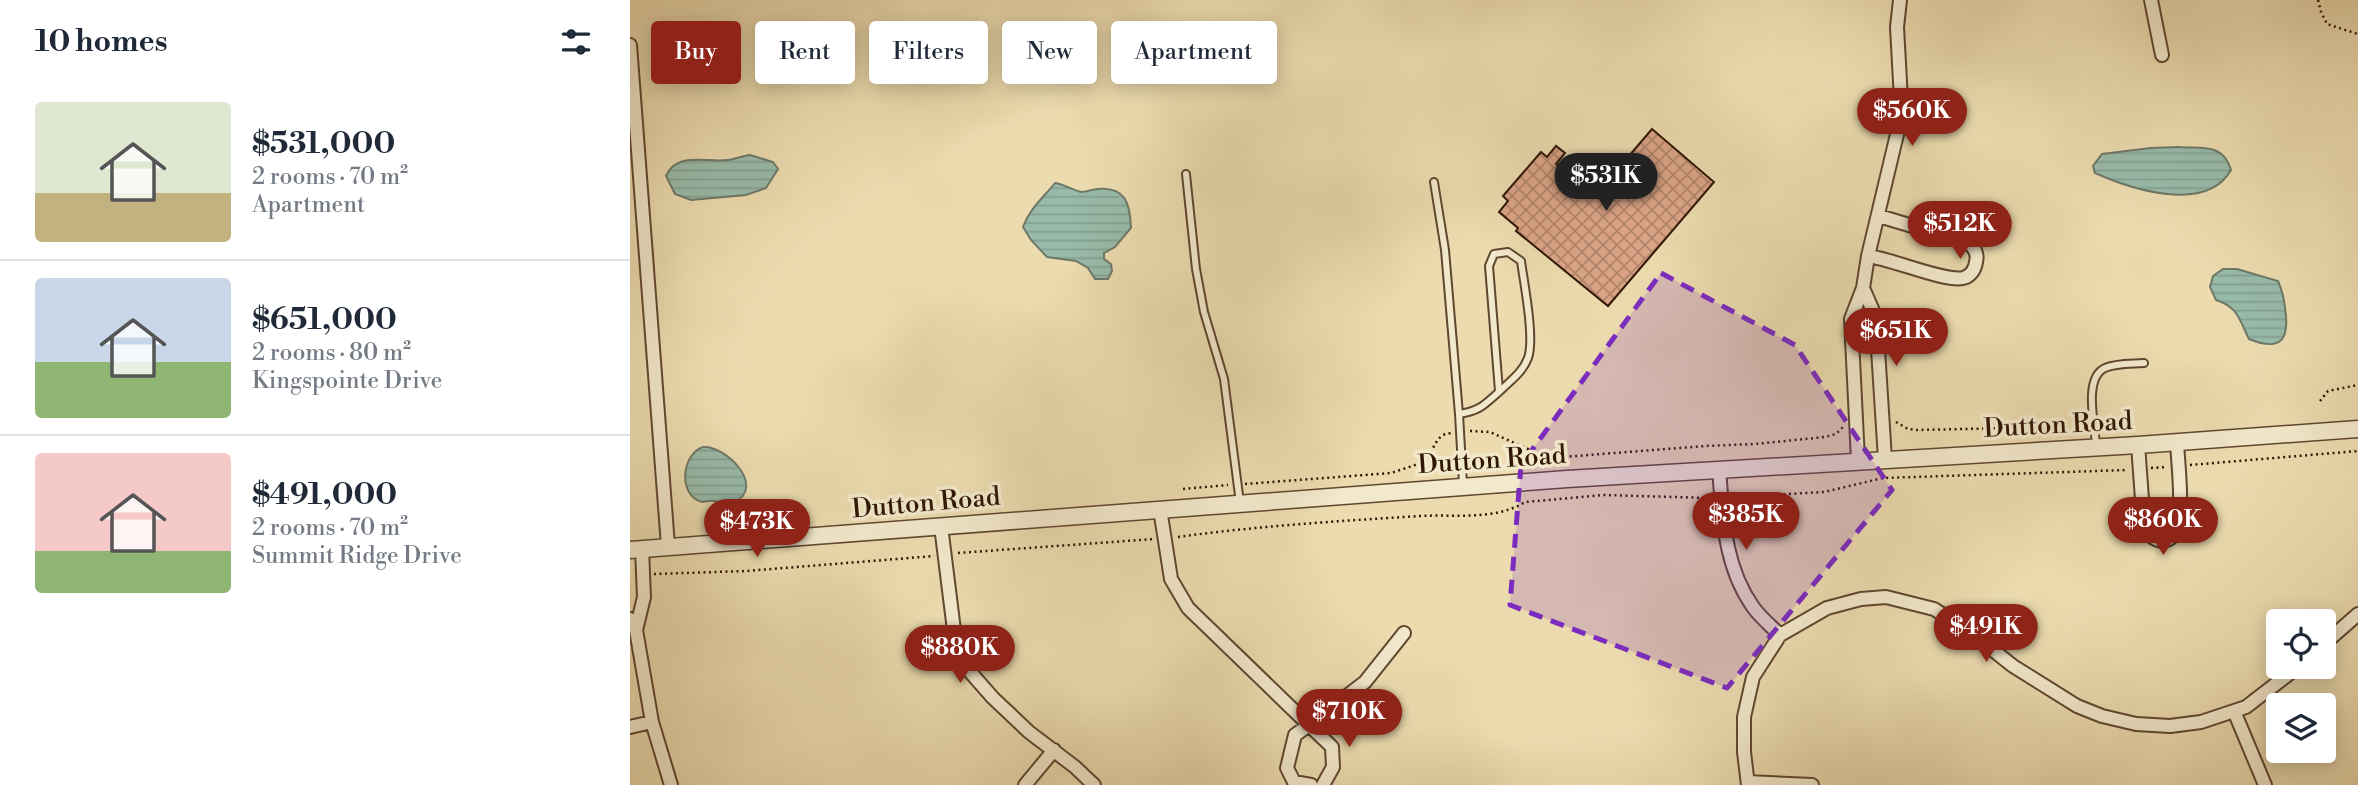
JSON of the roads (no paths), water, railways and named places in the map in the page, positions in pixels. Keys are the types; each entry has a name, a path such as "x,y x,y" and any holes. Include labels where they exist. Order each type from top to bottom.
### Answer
{"street":[{"path":"1858,460 1851,319 1863,288 1899,126 1901,100 1897,27 1900,0"},
{"path":"2151,0 2162,55"},
{"path":"630,45 668,546"},
{"path":"1868,256 1885,258 1961,279 1969,276 1975,267 1975,249 1969,243 1879,216"},
{"path":"1863,288 1876,318 1885,459"},
{"name":"Dutton Road","path":"636,549 1463,486 2095,443 2138,445 2358,429"},
{"path":"2138,445 2144,526 2148,536 2157,541 2168,539 2176,532 2180,495 2178,442"},
{"path":"1719,469 1728,548 1737,581 1754,610 1780,635"},
{"path":"1160,509 1171,579 1188,608 1332,747 1333,767 1323,785"},
{"path":"940,526 955,638 964,665 993,698 1029,732 1094,785"},
{"path":"636,549 643,573 644,597 633,624 652,722 671,785"},
{"path":"630,598 644,597"},
{"path":"1812,785 1748,783 1744,752 1744,717 1753,677 1780,635 1827,608 1861,598 1886,597 1934,609 2077,706 2102,716 2136,724 2170,726 2201,722 2234,712 2246,707 2282,679"},
{"path":"2336,633 2358,614"},
{"path":"1311,785 1294,782 1287,768 1295,736 1365,682 1404,634"},
{"path":"2234,712 2265,785"},
{"path":"630,727 652,722"},
{"path":"1025,785 1054,750"}],"lane":[{"path":"1186,174 1196,268 1204,312 1224,379 1240,503"},
{"path":"1434,182 1445,250 1463,486"},
{"path":"1459,414 1477,411 1521,372 1529,357 1530,333 1521,261 1508,253 1494,254 1489,266 1499,391"},
{"path":"2095,443 2092,390 2096,376 2104,368 2144,363"}]}
